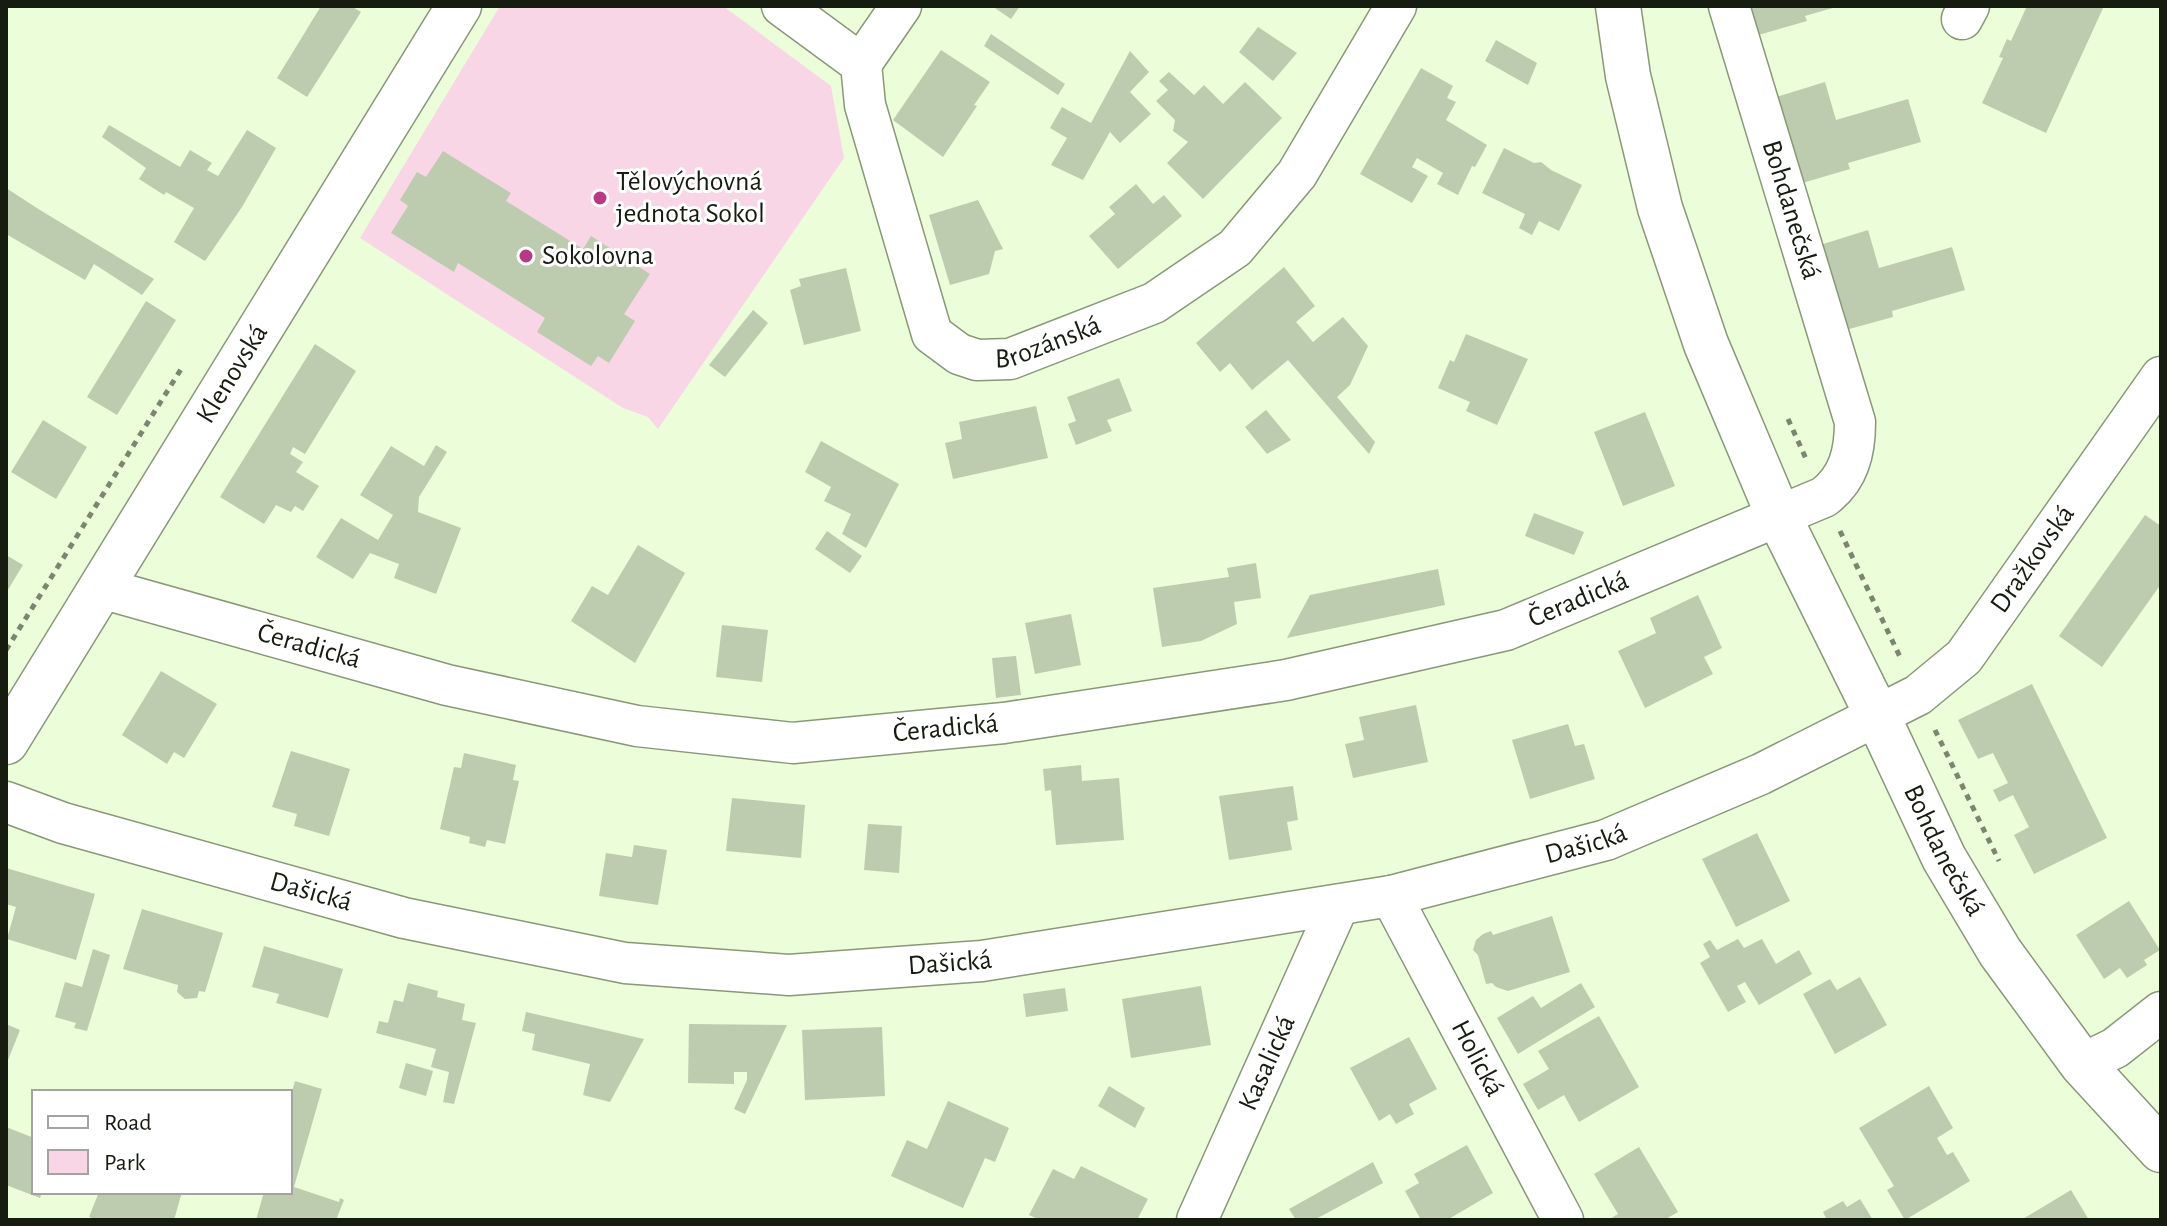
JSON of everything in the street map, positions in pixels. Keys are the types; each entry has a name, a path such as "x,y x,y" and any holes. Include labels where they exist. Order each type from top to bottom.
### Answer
{"street":[{"name":"Klenovská","path":"6,742 459,6"},
{"path":"782,6 861,64 901,6"},
{"name":"Brozánská","path":"861,64 865,105 932,334 959,354 977,360 1010,359 1154,303 1235,248 1297,174 1396,6"},
{"name":"Bohdanečská","path":"1618,6 1628,76 1660,208 1706,344 1779,517 1944,858 2000,952 2082,1064 2161,1150"},
{"name":"Bohdanečská","path":"1729,6 1855,422 1855,451 1834,489 1824,497 1779,517"},
{"name":"Dražkovská","path":"1878,717 1918,695 1964,657 2161,377"},
{"name":"Čeradická","path":"101,588 447,685 637,726 793,743 1004,723 1286,680 1477,637 1506,630 1779,517"},
{"name":"Dašická","path":"6,802 63,823 404,918 625,963 789,975 968,962 1391,896 1606,840 1761,774 1878,717"},
{"name":"Holická","path":"1391,896 1563,1220"},
{"name":"Kasalická","path":"1197,1220 1338,906"},
{"path":"2082,1064 2115,1048 2161,1012"}],"path":[{"path":"1786,417 2004,871"}],"green space":[{"name":"Tělovýchovná jednota Sokol","path":"500,6 723,6 831,86 844,158 658,429 648,417 623,408 360,238"}],"building":[{"path":"321,6 351,6 361,12 307,97 277,78"},
{"path":"992,6 1020,6 1011,19"},
{"path":"1746,6 1836,7 1805,16 1807,21 1755,36"},
{"path":"2027,6 2104,6 2046,133 1982,103 2003,58 1999,57 2007,39 2011,41"},
{"path":"1258,27 1297,53 1273,81 1239,52"},
{"path":"991,34 1065,84 1058,95 984,46"},
{"path":"1496,40 1537,63 1528,85 1485,61"},
{"path":"941,50 990,82 943,157 893,120"},
{"path":"1130,51 1149,72 1130,92 1151,114 1120,143 1110,132 1083,180 1051,165 1067,138 1050,128 1062,107 1091,123"},
{"path":"1421,68 1453,86 1447,98 1456,102 1446,120 1487,145 1475,167 1472,166 1458,195 1437,184 1443,173 1417,158 1412,167 1428,176 1412,203 1360,174"},
{"path":"1169,72 1194,95 1204,85 1223,104 1245,82 1282,118 1203,199 1167,163 1188,142 1173,131 1175,120 1156,101 1168,90 1159,81"},
{"path":"1825,82 1836,120 1908,99 1921,142 1848,163 1850,169 1799,184 1773,98"},
{"path":"109,125 180,167 190,150 212,163 207,170 218,176 247,130 276,148 242,207 205,261 174,242 194,208 166,192 164,195 139,179 146,168 102,137"},
{"path":"1504,148 1534,163 1541,162 1582,185 1559,231 1539,221 1532,235 1519,228 1525,214 1482,193"},
{"name":"Sokolovna","path":"443,151 511,193 506,201 583,249 591,236 650,274 624,314 635,321 609,363 598,356 591,366 537,332 545,318 458,263 454,272 391,233 408,206 400,200 417,172 426,177"},
{"path":"1136,184 1153,204 1164,195 1182,216 1118,269 1089,236 1115,214 1109,207"},
{"path":"6,188 154,279 142,295 94,264 85,280 6,234"},
{"path":"978,200 1003,249 995,251 989,274 950,285 929,215"},
{"path":"1868,230 1879,268 1952,247 1965,290 1892,311 1893,317 1842,331 1817,246"},
{"path":"1284,267 1315,306 1296,322 1313,342 1343,317 1368,346 1350,385 1337,397 1375,442 1369,454 1288,360 1252,390 1230,363 1220,372 1196,343"},
{"path":"846,268 861,331 804,345 790,290 801,286 799,279"},
{"path":"146,301 176,320 117,415 87,397"},
{"path":"753,310 768,323 725,377 709,365"},
{"path":"1466,334 1528,359 1497,425 1466,411 1470,402 1438,388"},
{"path":"315,344 356,371 305,454 293,447 290,454 303,462 296,472 319,486 303,511 295,506 291,512 276,505 264,524 220,497"},
{"path":"1119,378 1132,411 1107,420 1112,431 1076,445 1068,424 1076,421 1067,397"},
{"path":"1036,406 1048,458 953,479 945,443 962,439 959,422"},
{"path":"1266,410 1291,440 1267,454 1245,427"},
{"path":"1645,412 1675,486 1623,506 1594,432"},
{"path":"43,420 87,447 56,499 11,472"},
{"path":"821,441 899,484 866,548 842,534 851,514 824,501 831,487 805,472"},
{"path":"436,445 447,452 419,497 418,512 461,528 436,594 394,578 399,564 370,553 353,579 316,557 341,518 378,540 393,515 360,495 391,446 424,466"},
{"path":"1534,513 1584,532 1574,555 1525,536"},
{"path":"2145,515 2161,526 2161,584 2102,667 2059,636"},
{"path":"827,531 862,556 850,573 815,549"},
{"path":"638,545 685,573 635,663 571,621 592,586 608,595"},
{"path":"6,555 23,565 6,593"},
{"path":"1256,563 1261,598 1234,602 1237,624 1201,641 1162,647 1153,588 1229,577 1227,568"},
{"path":"1438,569 1445,605 1287,638 1310,595"},
{"path":"1698,595 1722,648 1704,657 1713,674 1645,708 1618,651 1656,633 1650,618"},
{"path":"1071,614 1081,665 1035,674 1025,623"},
{"path":"722,625 768,630 762,682 716,677"},
{"path":"1016,656 1021,695 996,698 992,658"},
{"path":"161,671 217,704 184,758 174,752 167,764 122,735"},
{"path":"2032,684 2107,838 2034,874 2014,835 2029,827 2013,795 1999,802 1993,790 2008,783 1993,753 1978,759 1958,720"},
{"path":"1416,705 1428,762 1353,778 1345,744 1364,740 1359,717"},
{"path":"1568,724 1575,746 1584,744 1595,779 1530,799 1512,740"},
{"path":"291,751 350,769 329,836 294,826 297,814 272,807"},
{"path":"464,753 516,765 513,780 519,781 505,844 487,840 485,847 469,843 470,837 440,829 454,767 461,768"},
{"path":"1081,765 1082,781 1119,778 1124,840 1056,845 1051,790 1045,791 1043,769"},
{"path":"1293,786 1298,820 1287,822 1292,850 1229,860 1219,796"},
{"path":"732,798 805,805 801,858 726,851"},
{"path":"868,824 902,826 899,873 864,870"},
{"path":"1757,833 1790,901 1736,927 1702,859"},
{"path":"634,845 667,850 658,905 599,896 606,853 632,857"},
{"path":"6,868 95,894 76,960 7,939 16,907 6,904"},
{"path":"2129,901 2160,950 2144,960 2147,965 2127,978 2120,968 2104,979 2076,935"},
{"path":"142,909 223,933 205,992 199,991 197,998 185,999 177,992 178,985 123,969"},
{"path":"1552,916 1570,972 1508,991 1492,983 1486,984 1478,955 1473,950 1476,940 1491,931 1493,935"},
{"path":"1738,939 1744,948 1762,939 1776,964 1799,950 1812,974 1759,1005 1745,982 1737,986 1746,1002 1728,1012 1700,963 1710,957 1703,944 1710,940 1717,950"},
{"path":"264,946 343,969 328,1018 276,1003 279,994 252,987"},
{"path":"93,949 110,955 87,1031 74,1028 76,1023 55,1017 65,982 82,987"},
{"path":"1860,977 1887,1025 1835,1054 1803,994 1830,979 1837,990"},
{"path":"408,983 438,991 437,997 465,1004 462,1020 476,1023 454,1104 443,1102 449,1072 431,1067 436,1049 376,1033 379,1021 388,1023 394,1000 403,1002"},
{"path":"1581,983 1595,1007 1518,1054 1497,1018 1533,996 1541,1008"},
{"path":"1201,986 1211,1045 1131,1058 1122,999"},
{"path":"1065,988 1068,1011 1026,1017 1023,994"},
{"path":"526,1012 644,1039 610,1102 583,1095 590,1064 532,1050 535,1034 522,1031"},
{"path":"1599,1016 1639,1087 1579,1122 1564,1095 1538,1110 1523,1084 1549,1069 1538,1051"},
{"path":"6,1024 20,1030 6,1065"},
{"path":"689,1024 787,1025 745,1114 734,1109 747,1080 747,1072 734,1072 734,1084 688,1083"},
{"path":"882,1027 885,1096 805,1100 802,1030"},
{"path":"1409,1037 1437,1089 1409,1104 1414,1114 1396,1124 1390,1114 1379,1121 1350,1068"},
{"path":"406,1063 433,1071 426,1096 399,1088"},
{"path":"295,1081 322,1089 294,1187 339,1202 340,1198 344,1200 336,1220 256,1220 263,1194 292,1194 292,1092"},
{"path":"1109,1086 1145,1108 1135,1128 1098,1106"},
{"path":"1929,1086 1953,1128 1937,1138 1947,1155 1953,1152 1970,1181 1905,1220 1887,1190 1894,1186 1859,1128"},
{"path":"948,1101 1009,1128 995,1162 985,1158 963,1208 891,1176 907,1140 927,1149"},
{"path":"6,1127 32,1137 32,1194 41,1194 40,1198 6,1185"},
{"path":"1467,1145 1493,1193 1447,1220 1421,1220 1405,1191 1419,1183 1414,1174"},
{"path":"1639,1147 1678,1212 1664,1220 1608,1220 1618,1214 1594,1174"},
{"path":"1373,1162 1383,1183 1314,1220 1296,1220 1289,1209"},
{"path":"1081,1166 1148,1199 1137,1220 1040,1220 1029,1215 1053,1169 1074,1179"},
{"path":"2071,1190 2089,1220 2021,1220"},
{"path":"98,1194 181,1194 174,1220 97,1220 89,1217"},
{"path":"1860,1199 1873,1220 1827,1220 1823,1212 1843,1201 1847,1207"}],"place":[{"name":"Tělovýchovná jednota Sokol","path":"600,198"},
{"name":"Sokolovna","path":"526,256"}]}
